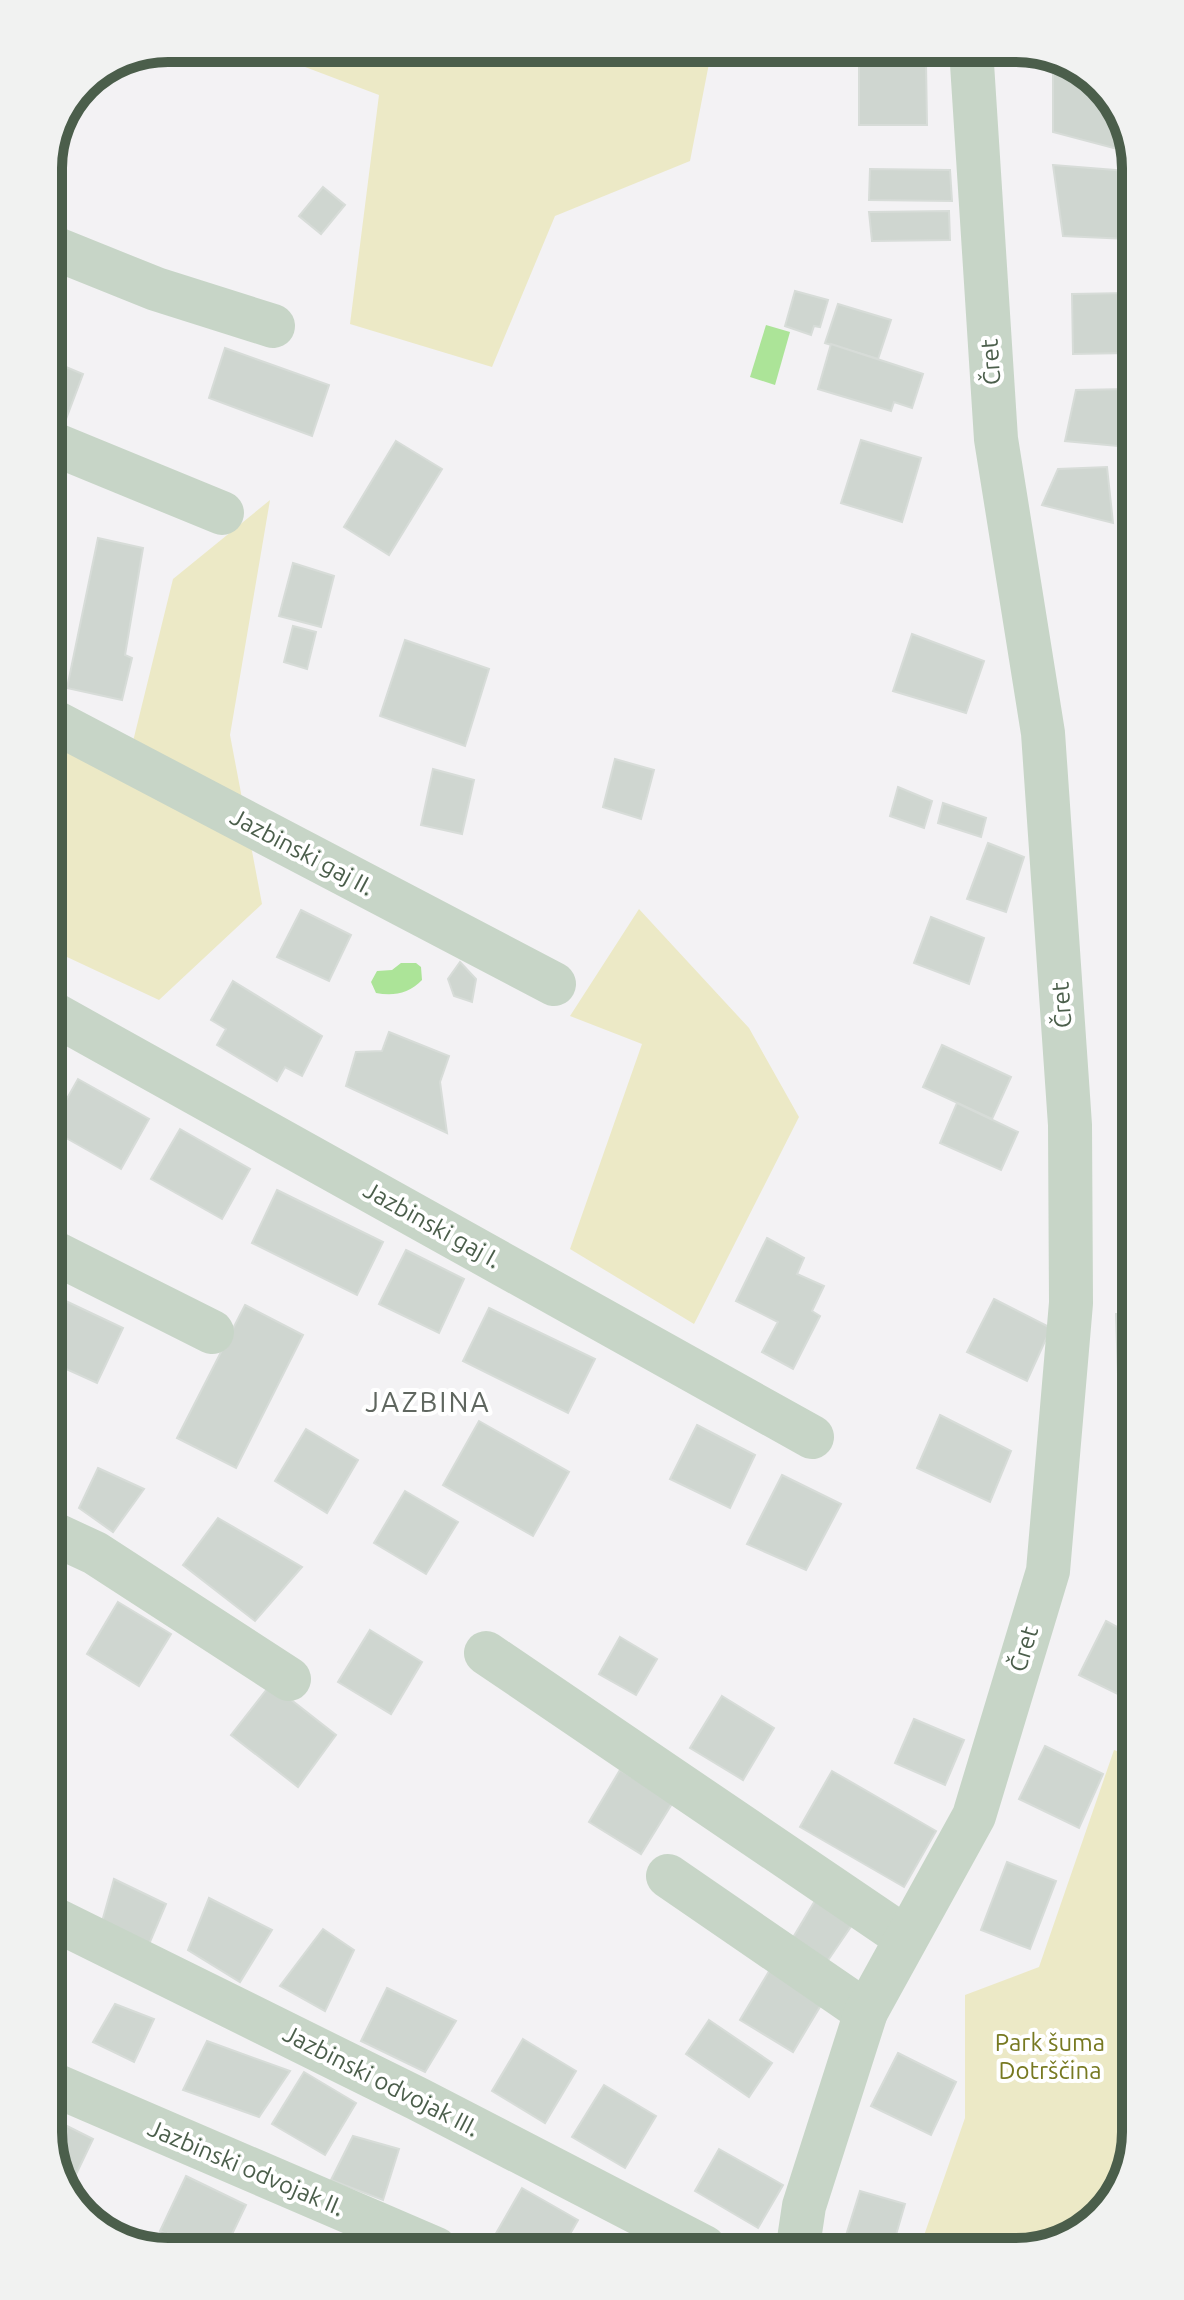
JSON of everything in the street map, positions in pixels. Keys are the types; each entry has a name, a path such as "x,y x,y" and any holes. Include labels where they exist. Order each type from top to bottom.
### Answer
{"street":[{"name":"Čret","path":"799,2238 804,2206 866,2012 974,1816 1048,1571 1071,1303 1070,1125 1043,733 996,439 972,62"},
{"path":"62,251 156,289 273,326"},
{"path":"62,447 222,513"},
{"name":"Jazbinski gaj II.","path":"62,726 554,984"},
{"name":"Jazbinski gaj I.","path":"62,1019 812,1437"},
{"path":"62,1257 212,1332"},
{"path":"62,1538 95,1553 289,1679"},
{"path":"486,1653 906,1938"},
{"path":"668,1876 866,2012"},
{"name":"Jazbinski odvojak III.","path":"62,1923 418,2099 687,2238"},
{"name":"Jazbinski odvojak II.","path":"62,2088 410,2238"}],"green space":[{"path":"292,62 709,62 690,161 555,216 492,367 350,324 379,95"},
{"path":"270,500 230,735 262,904 159,1000 62,955 62,741 124,778 173,579"},
{"path":"639,909 749,1028 799,1117 694,1324 570,1249 642,1044 570,1016"},
{"name":"Park šuma Dotrščina","path":"1114,1750 1122,1753 1122,2132 1111,2179 1086,2212 1057,2230 1016,2238 923,2238 965,2118 965,1995 1039,1967"}],"shaded area":[{"path":"766,325 790,332 775,385 750,377"},
{"path":"401,963 416,963 421,967 422,980 400,993 376,993 371,982 377,971 392,970"}],"building":[{"path":"859,62 926,63 927,125 859,125"},
{"path":"1053,69 1081,84 1100,103 1114,127 1120,150 1053,132"},
{"path":"1053,165 1122,171 1122,239 1063,236"},
{"path":"870,169 950,170 952,201 869,200"},
{"path":"323,187 345,205 321,234 299,216"},
{"path":"949,211 950,240 872,241 869,212"},
{"path":"795,291 828,300 820,327 814,326 811,335 785,326"},
{"path":"1122,293 1122,353 1073,354 1072,294"},
{"path":"838,304 891,320 878,359 825,343"},
{"path":"831,344 923,374 912,408 894,402 891,411 818,389"},
{"path":"225,348 329,385 312,436 209,398"},
{"path":"62,365 83,374 62,427"},
{"path":"1122,389 1122,446 1065,441 1076,390"},
{"path":"861,440 921,458 902,522 841,503"},
{"path":"396,441 442,469 389,555 344,527"},
{"path":"1107,467 1113,523 1042,505 1058,469"},
{"path":"98,538 143,548 125,655 132,658 122,700 67,688"},
{"path":"293,563 334,576 321,627 279,616"},
{"path":"293,626 316,632 307,669 284,662"},
{"path":"912,634 984,661 966,713 893,691"},
{"path":"405,640 489,669 465,746 380,716"},
{"path":"615,759 654,770 641,819 603,807"},
{"path":"433,769 474,780 462,834 421,825"},
{"path":"898,787 932,801 924,828 890,816"},
{"path":"943,803 986,818 981,837 938,823"},
{"path":"988,843 1024,857 1006,912 967,899"},
{"path":"301,910 351,935 329,981 277,957"},
{"path":"931,917 984,938 969,984 914,963"},
{"path":"460,962 476,979 472,1002 454,996 448,979"},
{"path":"233,981 322,1036 302,1076 285,1067 277,1081 217,1045 226,1029 211,1020"},
{"path":"389,1032 449,1056 440,1082 447,1133 346,1086 356,1052 382,1051"},
{"path":"942,1045 1011,1077 992,1119 923,1087"},
{"path":"78,1079 149,1119 121,1169 62,1136 62,1107"},
{"path":"957,1103 1018,1132 1001,1170 940,1143"},
{"path":"180,1129 250,1169 222,1219 151,1179"},
{"path":"277,1190 383,1242 357,1295 252,1243"},
{"path":"1119,1209 1122,1209 1121,1269"},
{"path":"767,1238 804,1258 797,1274 824,1286 812,1311 820,1316 793,1369 762,1352 778,1322 736,1301"},
{"path":"406,1250 464,1279 439,1333 379,1304"},
{"path":"62,1299 123,1328 97,1383 62,1367"},
{"path":"994,1299 1051,1328 1027,1381 967,1352"},
{"path":"245,1305 303,1335 236,1468 177,1438"},
{"path":"489,1308 595,1359 568,1413 463,1361"},
{"path":"1116,1314 1122,1314 1122,1374 1118,1374"},
{"path":"940,1415 1011,1451 990,1502 917,1468"},
{"path":"479,1421 569,1472 533,1536 443,1485"},
{"path":"697,1425 755,1455 730,1508 670,1479"},
{"path":"306,1429 358,1460 327,1513 275,1481"},
{"path":"98,1468 144,1489 113,1532 79,1508"},
{"path":"782,1475 841,1504 806,1570 747,1544"},
{"path":"405,1491 458,1522 426,1574 374,1543"},
{"path":"218,1518 302,1567 255,1621 183,1565"},
{"path":"118,1602 171,1634 139,1686 87,1654"},
{"path":"1106,1621 1122,1630 1122,1696 1079,1675"},
{"path":"370,1630 422,1662 391,1714 338,1682"},
{"path":"620,1637 657,1659 636,1695 599,1674"},
{"path":"271,1684 336,1735 298,1787 231,1735"},
{"path":"722,1696 774,1728 743,1780 690,1748"},
{"path":"914,1719 964,1740 945,1785 895,1763"},
{"path":"1045,1746 1103,1774 1079,1828 1019,1799"},
{"path":"620,1770 673,1802 641,1854 589,1822"},
{"path":"832,1771 936,1831 904,1887 800,1827"},
{"path":"1007,1862 1056,1881 1030,1949 981,1930"},
{"path":"114,1879 166,1904 147,1949 100,1929"},
{"path":"209,1898 272,1930 240,1982 188,1950"},
{"path":"816,1899 852,1925 820,1972 785,1951"},
{"path":"323,1929 354,1950 325,2011 280,1986"},
{"path":"771,1968 824,2000 793,2052 740,2020"},
{"path":"387,1988 456,2021 425,2072 361,2041"},
{"path":"115,2004 154,2019 134,2062 93,2042"},
{"path":"709,2020 772,2063 749,2097 686,2054"},
{"path":"523,2039 576,2071 545,2123 492,2091"},
{"path":"207,2041 290,2071 259,2117 183,2090"},
{"path":"898,2053 956,2082 931,2135 871,2106"},
{"path":"304,2072 356,2103 325,2155 272,2124"},
{"path":"604,2085 656,2116 625,2168 572,2137"},
{"path":"62,2124 93,2139 73,2180 64,2153"},
{"path":"353,2136 399,2149 383,2200 331,2180"},
{"path":"719,2149 783,2185 758,2228 695,2191"},
{"path":"186,2176 246,2205 230,2238 175,2238 160,2231"},
{"path":"522,2188 578,2220 568,2238 493,2238"},
{"path":"860,2191 905,2204 895,2238 845,2238"}],"district":[{"name":"JAZBINA","path":"428,1402"}]}
